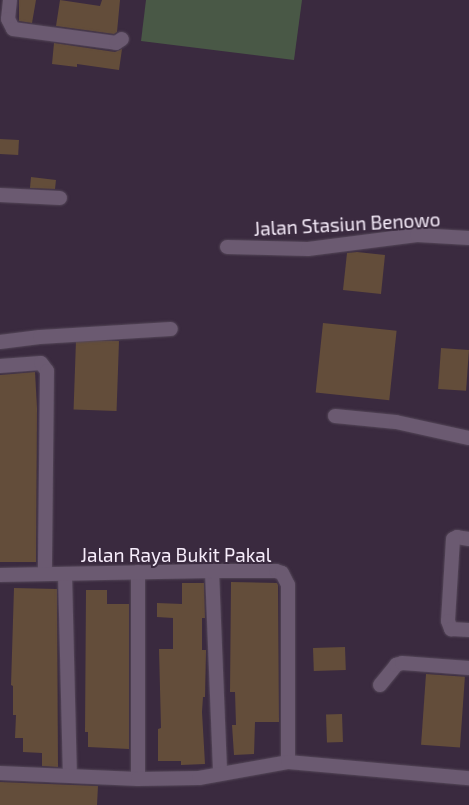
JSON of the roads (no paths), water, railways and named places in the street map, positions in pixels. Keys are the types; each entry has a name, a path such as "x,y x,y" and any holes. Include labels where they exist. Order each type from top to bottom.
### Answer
{"street":[{"path":"10,0 8,19 14,29 116,43 122,39"},
{"path":"0,195 60,198"},
{"name":"Jalan Stasiun Benowo","path":"227,247 308,249 417,235 469,238"},
{"path":"0,342 40,337 171,329"},
{"path":"0,366 41,363 46,368 45,574"},
{"path":"335,416 396,422 469,438"},
{"path":"469,539 457,537 453,539 448,620 451,628 469,630"},
{"path":"212,571 220,774"},
{"name":"Jalan Raya Bukit Pakal","path":"0,575 276,571 286,578 288,585 288,762"},
{"path":"138,572 138,779"},
{"path":"65,574 70,776"},
{"path":"380,686 396,665 402,663 469,668"},
{"path":"0,773 138,779 199,778 288,762 469,778"}]}
